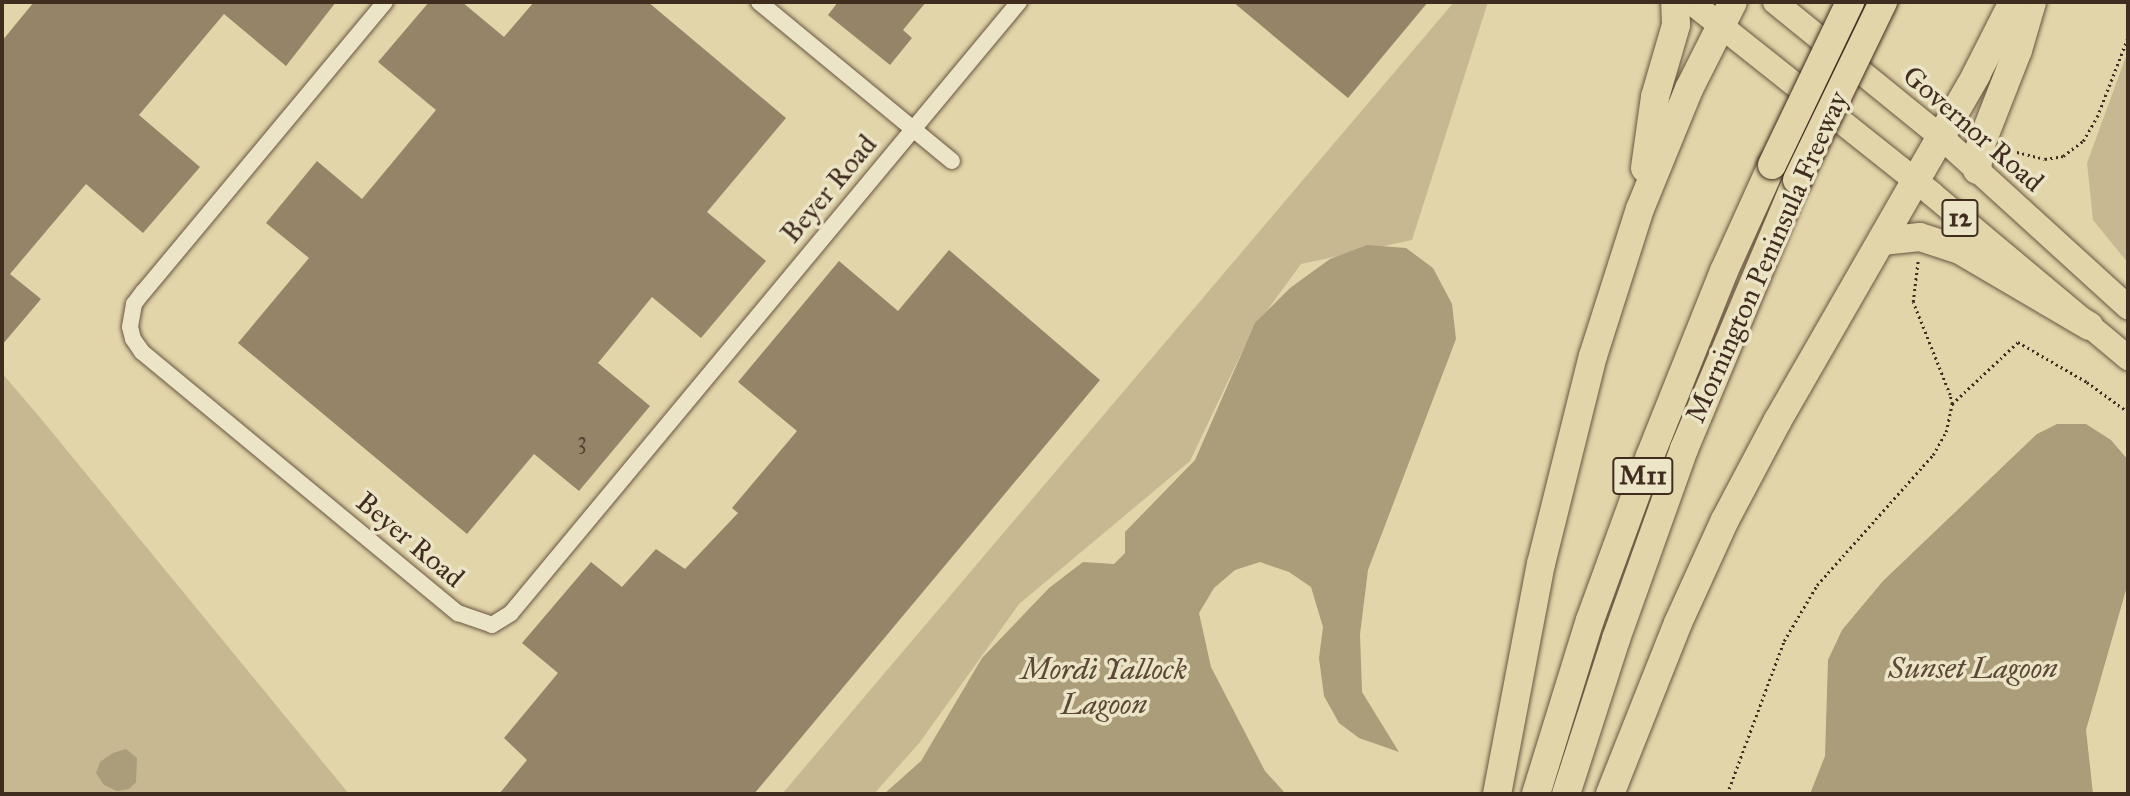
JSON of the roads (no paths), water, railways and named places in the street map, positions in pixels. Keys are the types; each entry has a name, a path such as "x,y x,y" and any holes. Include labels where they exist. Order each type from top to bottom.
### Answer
{"highway":[{"path":"1640,209 1655,97 1675,25 1675,2"},
{"name":"Mornington Peninsula Freeway","path":"1536,794 1590,620 1650,456 1724,271 1850,2"},
{"name":"Mornington Peninsula Freeway","path":"1566,794 1616,639 1684,449 1797,180 1882,2"},
{"path":"1610,794 1678,622 1725,520 1778,420 1941,137 2013,2"},
{"path":"1977,170 1982,141 2018,50 2032,2"},
{"path":"1497,794 1515,686 1563,465 1593,356 1640,209 1689,89 1727,14"},
{"path":"1882,241 1920,237 1958,249 2089,326"}],"main road":[{"name":"12","path":"1691,2 1727,14 1916,181 2128,358"},
{"name":"Governor Road","path":"1775,2 1941,137 2128,307"}],"street":[{"name":"Beyer Road","path":"385,2 143,292 134,304 130,327 133,340 142,352 458,613 479,623 492,625 511,613 1019,2"},
{"path":"759,2 952,161"}],"water":[{"name":"Mordi Yallock Lagoon","path":"1367,245 1406,248 1433,268 1452,304 1456,339 1368,570 1360,634 1362,692 1399,752 1359,738 1339,723 1324,696 1319,658 1323,627 1311,587 1289,572 1260,562 1235,570 1214,588 1199,613 1211,667 1265,771 1286,794 884,794 921,761 982,658 1049,588 1083,562 1114,564 1125,553 1125,532 1195,460 1255,323 1290,288 1330,259"},
{"name":"Sunset Lagoon","path":"2057,424 2086,424 2111,440 2128,460 2128,583 2086,730 2093,794 1810,794 1825,756 1828,660 1842,630 1883,581 2037,434"},
{"path":"126,749 137,758 136,782 129,789 117,791 104,785 96,773 100,762 113,753"}]}
